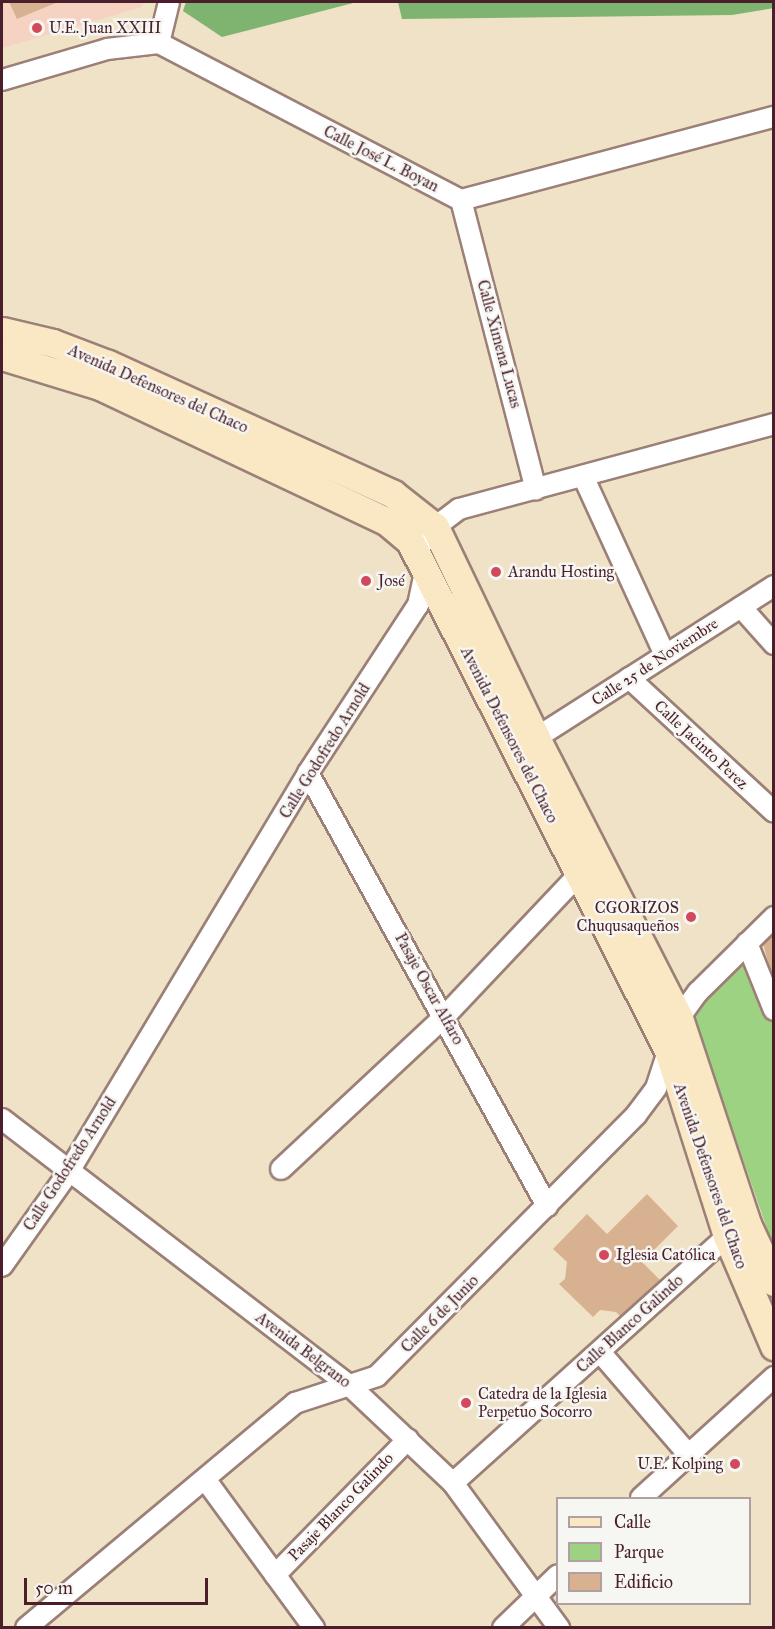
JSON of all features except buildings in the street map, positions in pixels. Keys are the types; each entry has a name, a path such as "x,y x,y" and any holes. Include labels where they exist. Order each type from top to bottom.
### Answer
{"street":[{"path":"2,80 107,49 159,43 169,2"},
{"name":"Calle José L. Boyan","path":"159,43 461,200"},
{"path":"461,200 774,117"},
{"name":"Calle Ximena Lucas","path":"461,200 536,489"},
{"name":"Avenida Defensores del Chaco","path":"2,331 53,343 108,364 393,494 435,527 536,738 679,1018 747,1224 774,1282"},
{"name":"Avenida Defensores del Chaco","path":"2,356 100,386 386,521 410,541 668,1050 727,1236 774,1346"},
{"path":"435,527 459,509 774,424"},
{"path":"583,476 666,655"},
{"name":"Calle Godofredo Arnold","path":"2,1266 68,1173 308,773 418,605 435,527"},
{"name":"Calle 25 de Noviembre","path":"536,738 774,586"},
{"path":"741,607 774,644"},
{"name":"Calle Jacinto Perez","path":"629,678 774,812"},
{"name":"Pasaje Oscar Alfaro","path":"308,773 548,1206"},
{"path":"281,1170 444,1017 579,874"},
{"name":"Calle 6 de Junio","path":"26,1628 295,1403 377,1376 636,1115 656,1088 679,1018 698,992 774,917"},
{"path":"747,943 774,1010"},
{"name":"Avenida Belgrano","path":"2,1119 68,1173 349,1385 453,1483 559,1628"},
{"name":"Calle Blanco Galindo","path":"453,1483 727,1236"},
{"path":"600,1352 689,1455"},
{"path":"642,1497 774,1377"},
{"name":"Pasaje Blanco Galindo","path":"275,1575 408,1439"},
{"path":"205,1479 275,1575 304,1624"},
{"path":"503,1628 556,1577"}],"shaded area":[{"name":"U.E. Juan XXIII","path":"2,2 143,2 142,7 2,48"}],"green space":[{"path":"186,2 357,2 222,37 183,11"},
{"path":"398,2 773,2 774,8 732,15 402,19"},
{"path":"743,958 773,1021 773,1246 693,1015"}],"place":[{"name":"U.E. Juan XXIII","path":"37,28"},
{"name":"Arandu Hosting","path":"496,572"},
{"name":"José","path":"366,581"},
{"name":"CGORIZOS Chuqusaqueños","path":"691,917"},
{"name":"Iglesia Católica","path":"604,1255"},
{"name":"Catedra de la Iglesia Perpetuo Socorro","path":"466,1403"},
{"name":"U.E. Kolping","path":"735,1464"}]}
